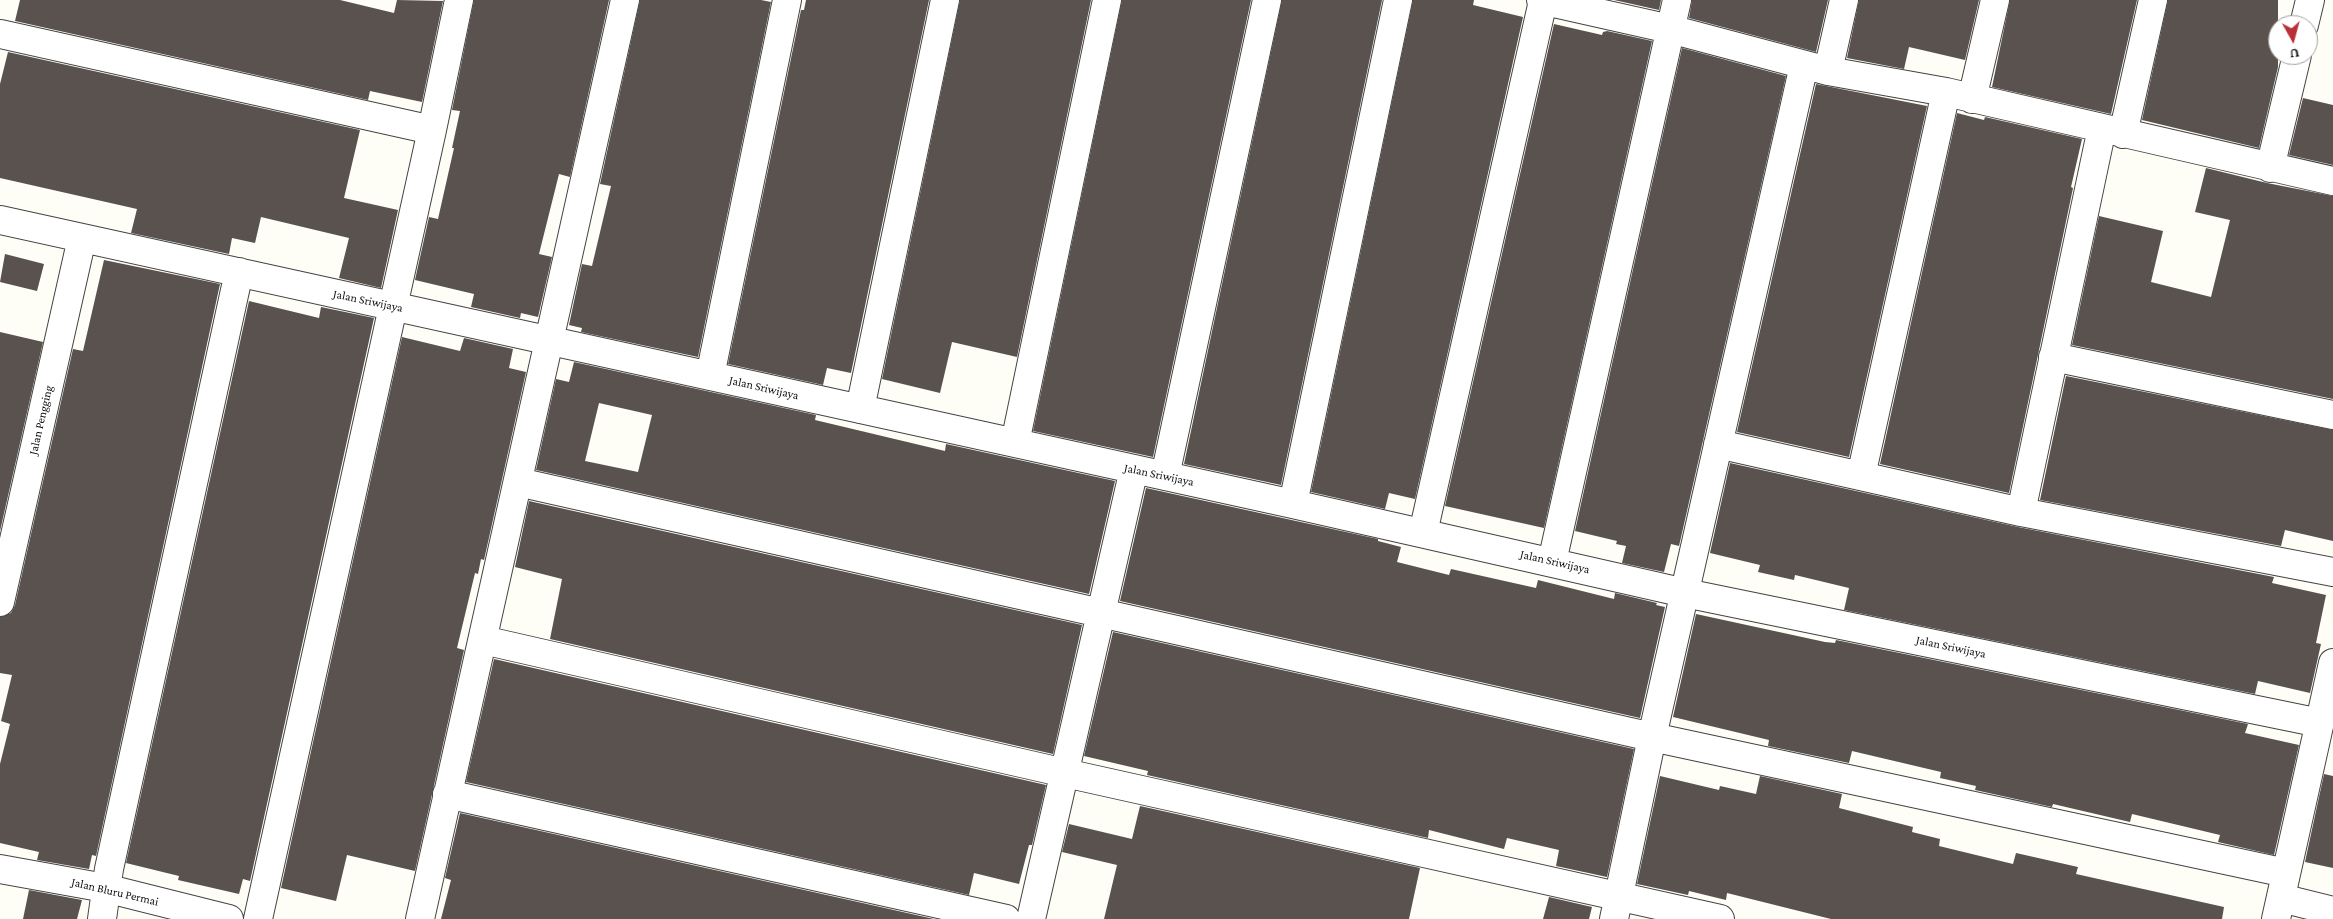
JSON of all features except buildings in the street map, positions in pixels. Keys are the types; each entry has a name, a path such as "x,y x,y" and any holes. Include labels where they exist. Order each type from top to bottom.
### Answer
{"street":[{"path":"258,919 459,0"},
{"path":"420,919 551,341 625,0"},
{"path":"710,376 787,0"},
{"path":"860,409 945,0"},
{"path":"1015,443 1107,0"},
{"path":"1165,476 1267,0"},
{"path":"1293,504 1398,0"},
{"path":"1423,533 1542,0 1670,29 1816,68 1946,92 2333,181"},
{"path":"1552,562 1677,0"},
{"path":"1617,908 1652,737 1718,444 1816,68 1844,0"},
{"path":"1972,99 1995,0"},
{"path":"2021,512 2053,357 2112,131 2153,0"},
{"path":"2306,15 2310,0"},
{"path":"0,34 432,130"},
{"path":"2270,168 2295,65"},
{"path":"1861,476 1946,92"},
{"name":"Jalan Sriwijaya","path":"0,220 1423,533 2323,739"},
{"name":"Jalan Pengging","path":"0,602 82,238"},
{"path":"102,919 105,888 239,272"},
{"path":"2053,357 2333,415"},
{"path":"1718,444 2021,512 2333,572"},
{"path":"1031,919 1134,469"},
{"path":"518,482 1652,737 2333,911"},
{"path":"483,640 1065,773 1617,908 1720,919"},
{"path":"2281,897 2323,739 2333,663"},
{"path":"447,794 1006,919"},
{"name":"Jalan Bluru Permai","path":"0,869 105,888 230,919"}]}
